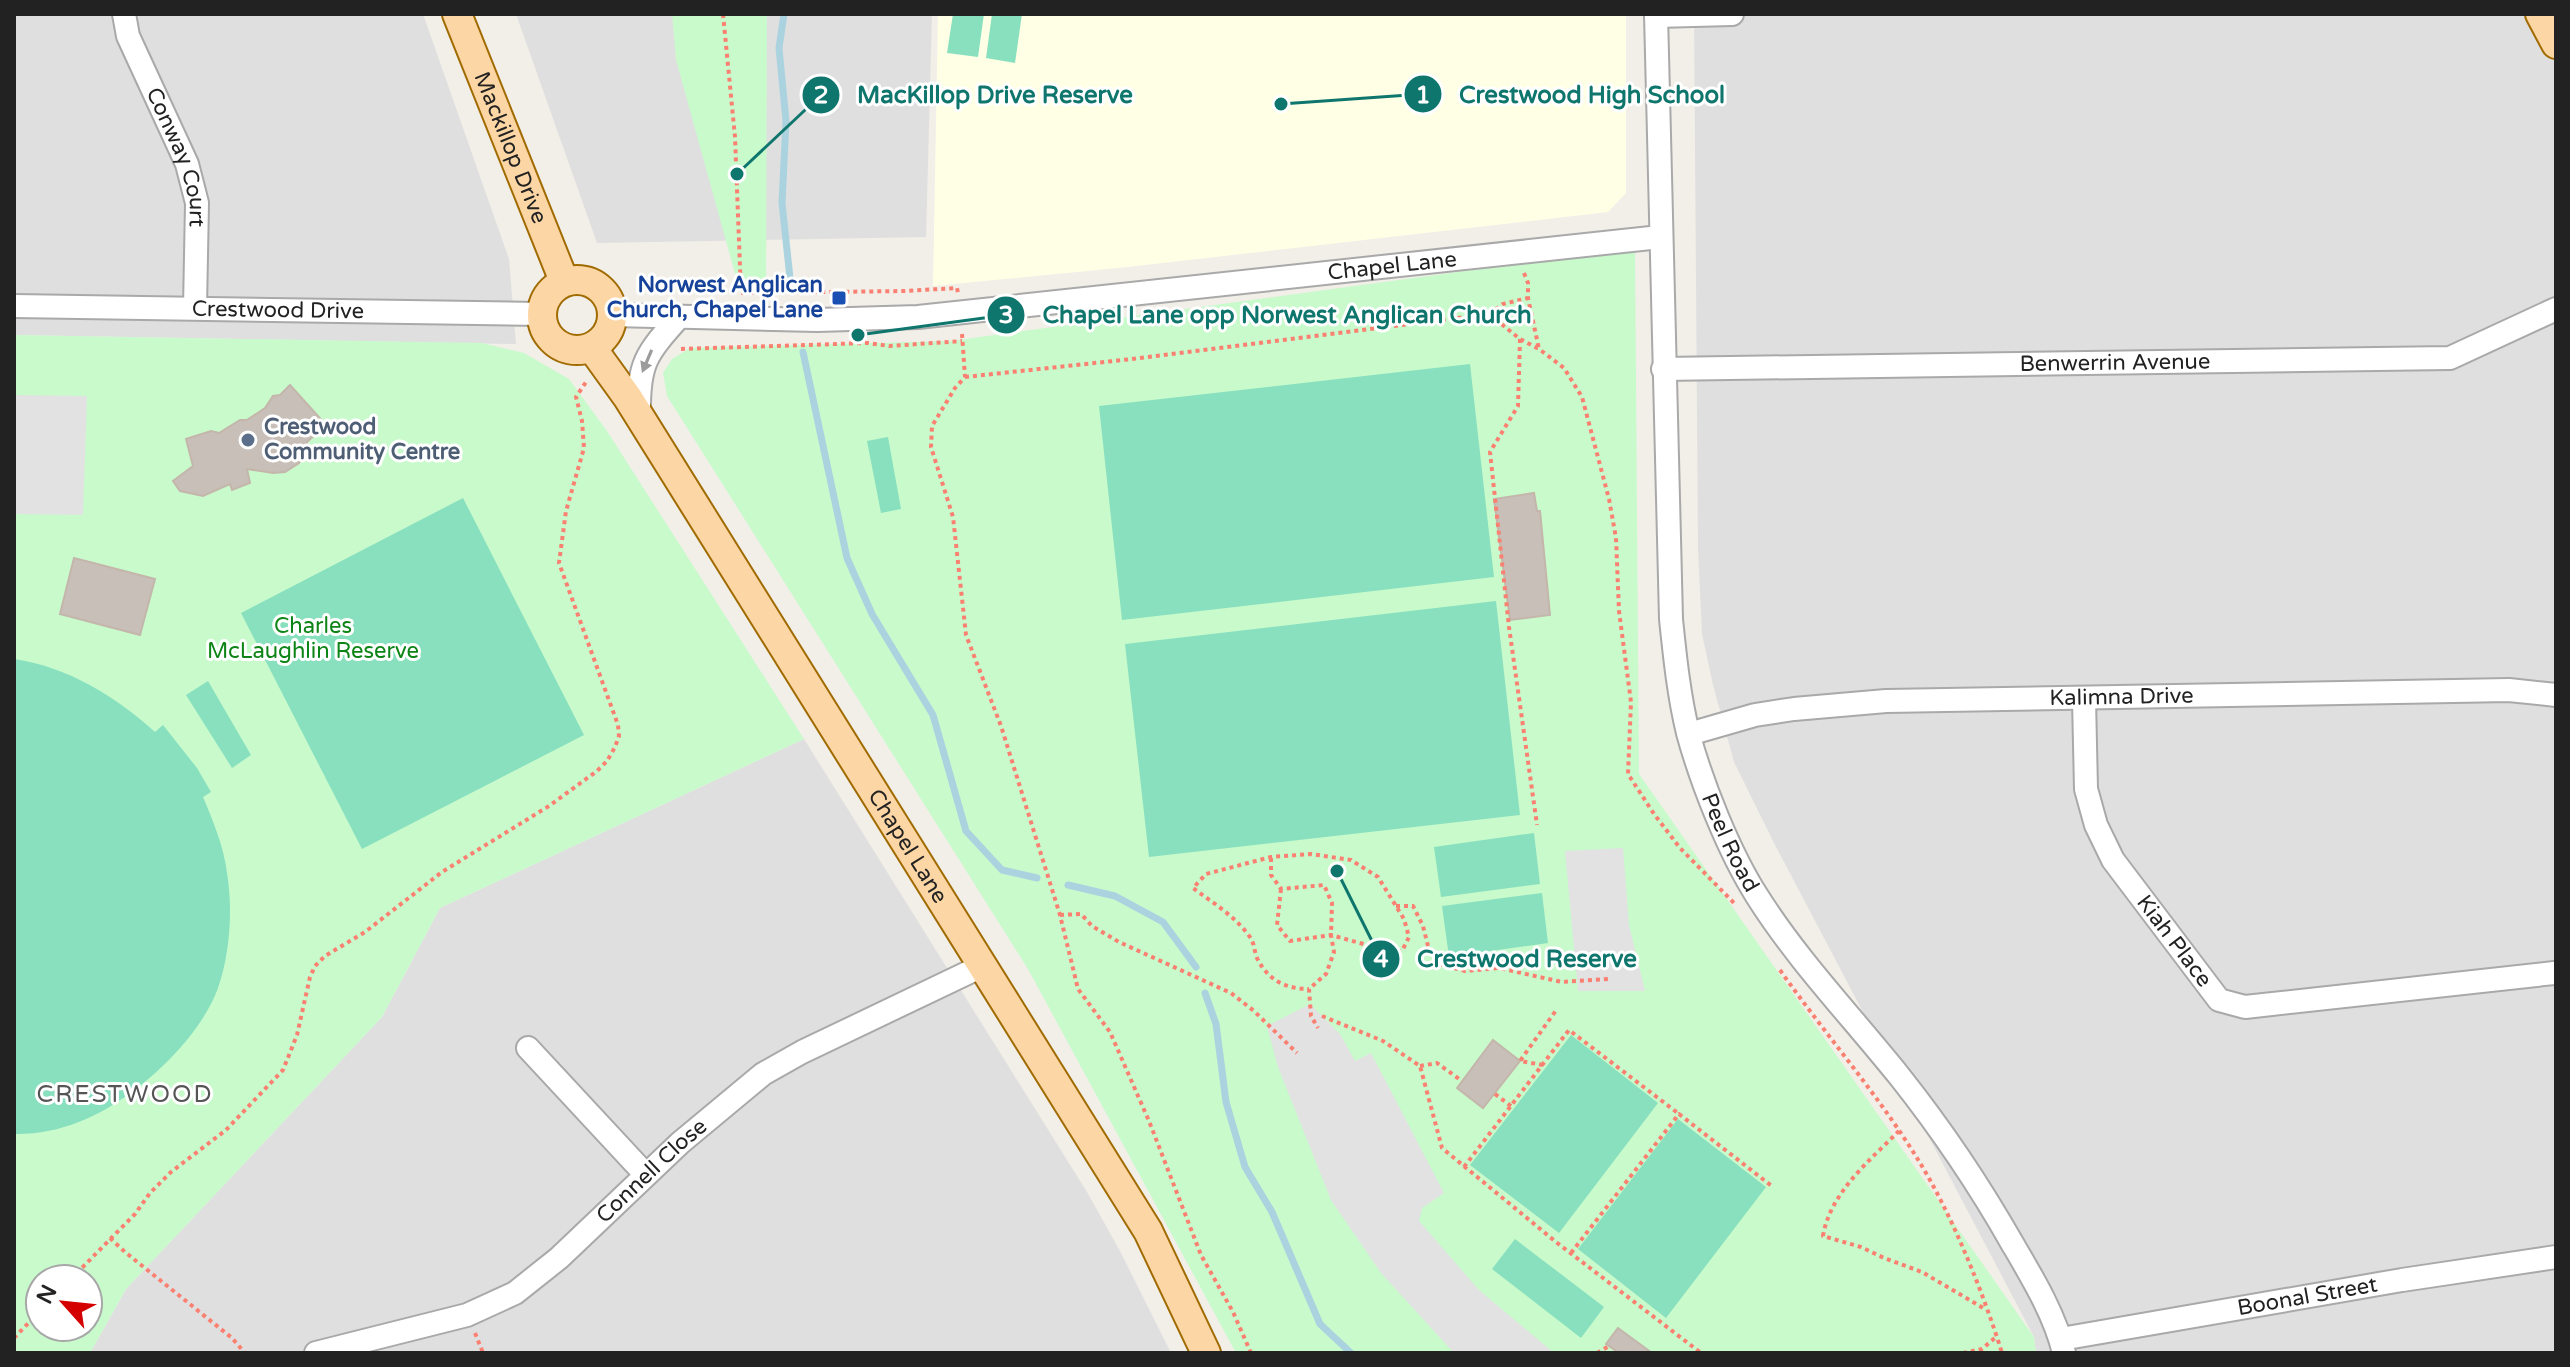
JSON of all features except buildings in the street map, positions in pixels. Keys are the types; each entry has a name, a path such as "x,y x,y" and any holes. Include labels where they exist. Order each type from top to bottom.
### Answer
{"main road":[{"name":"Mackillop Drive","path":"457,14 564,281"},
{"path":"2540,14 2556,44"},
{"path":"580,280 598,287 612,305 613,315 598,356 557,345 544,328 541,314 545,299 553,289 564,281 580,280"},
{"name":"Chapel Lane","path":"598,356 639,415 1148,1231 1206,1353"}],"street":[{"name":"Conway Court","path":"124,14 128,36 187,164 197,203 195,308"},
{"path":"1660,237 1656,15 1732,14"},
{"name":"Chapel Lane","path":"613,315 817,320 960,313 1660,237"},
{"name":"Peel Road","path":"1660,237 1671,619 1678,680 1689,734 1730,842 1756,894 1794,949 1948,1139 1988,1200 2025,1266 2062,1346"},
{"name":"Crestwood Drive","path":"14,306 541,314"},
{"name":"Benwerrin Avenue","path":"1663,369 2450,358 2556,309"},
{"path":"639,415 638,394 650,350 679,317"},
{"name":"Kalimna Drive","path":"1689,734 1755,715 1886,701 2509,690 2556,695"},
{"name":"Kiah Place","path":"2084,699 2086,789 2096,825 2113,860 2219,1000 2245,1007 2554,973"},
{"name":"Connell Close","path":"316,1353 467,1315 515,1293 559,1258 691,1133 763,1074 802,1052 984,965"},
{"path":"528,1048 646,1175"},
{"name":"Boonal Street","path":"2062,1346 2402,1280 2556,1257"}],"path":[{"path":"723,14 735,137 741,293 957,288 965,377"},
{"path":"1521,268 1528,283 1528,298 1539,349"},
{"path":"1251,1353 1233,1312 1201,1255 1149,1121 1110,1032 1078,989 1060,915 1001,726 966,635 953,517 931,447 932,426 965,377 1489,314 1503,304 1528,298"},
{"path":"1489,314 1564,368 1582,397 1616,538 1619,611 1631,702 1628,774 1680,848 1738,907"},
{"path":"1520,339 1518,406 1490,452 1507,611 1537,825"},
{"path":"650,350 868,343 889,346 962,341"},
{"path":"86,1263 171,1172 226,1130 283,1070 297,1035 310,977 325,956 365,932 463,858 549,806 607,761 619,736 618,725 559,563 566,511 584,448 576,397 598,356"},
{"path":"1271,857 1271,875 1281,889 1277,925 1290,941 1331,935 1386,954 1402,951 1409,937 1396,906 1378,877 1351,860 1311,854 1271,857 1206,874 1193,888 1216,903 1253,939 1257,959 1273,979 1292,989 1309,989 1326,974 1334,952 1331,935 1332,903 1324,885 1281,889"},
{"path":"1396,906 1413,906 1428,946 1442,965 1465,971 1499,968 1562,982 1609,979"},
{"path":"1060,915 1081,914 1092,926 1119,942 1231,993 1297,1053"},
{"path":"1498,952 1499,968"},
{"path":"1778,967 1920,1161 1957,1237 2002,1353"},
{"path":"1309,989 1311,1016 1318,1028"},
{"path":"1543,1065 1520,1061 1557,1009"},
{"path":"1322,1016 1383,1041 1420,1066 1442,1148 1701,1353"},
{"path":"1464,1167 1569,1030 1773,1187"},
{"path":"1420,1066 1437,1063 1462,1081"},
{"path":"1495,1094 1511,1106"},
{"path":"1571,1253 1679,1114"},
{"path":"1900,1131 1842,1193 1825,1219 1823,1236 1861,1247 1922,1272 1987,1311"},
{"path":"110,1238 232,1338 245,1353"},
{"path":"1963,1353 1982,1349 1997,1336"},
{"path":"1597,1353 1609,1346"}],"shaded area":[{"path":"14,14 423,14 509,259 516,344 14,335"},
{"path":"516,14 932,14 926,237 597,243"},
{"path":"938,14 1626,14 1626,193 1608,212 933,286"},
{"path":"1694,14 2556,14 2556,1353 2036,1353 2034,1337 1734,762 1713,685 1702,634 1698,549"},
{"path":"14,395 87,396 83,515 14,514"},
{"path":"804,739 1087,1192 1171,1353 90,1353 96,1343 104,1343 104,1328 126,1289 382,1017 440,908"},
{"path":"1623,848 1629,925 1645,991 1578,991 1565,851"},
{"path":"1310,1004 1340,1034 1355,1061 1371,1053 1444,1193 1422,1208 1419,1221 1479,1290 1554,1353 1454,1353 1381,1273 1331,1200 1278,1067 1267,1026"}],"green space":[{"path":"672,14 767,14 766,291 739,288 676,60"},
{"path":"953,14 984,14 978,57 947,53"},
{"path":"992,14 1022,14 1015,63 986,58"},
{"path":"1635,248 1639,774 2034,1337 2036,1353 1236,1353 1028,969 667,396 663,373 672,359 690,348 950,341"},
{"name":"Charles McLaughlin Reserve","path":"14,335 482,343 524,353 569,379 607,431 804,739 440,908 382,1017 126,1289 104,1328 104,1263 24,1263 24,1343 96,1343 90,1353 14,1353"},
{"path":"1470,364 1494,577 1122,620 1099,406"},
{"path":"888,437 901,509 881,513 867,441"},
{"path":"463,498 584,735 362,849 241,613"},
{"path":"1496,601 1520,815 1149,857 1125,644"},
{"path":"14,659 53,669 90,685 155,732 163,725 197,768 211,792 203,797 223,854 230,916 228,946 212,1003 170,1059 133,1091 106,1109 62,1128 30,1134 14,1134"},
{"path":"208,681 251,755 232,768 186,695"},
{"path":"1534,833 1540,884 1441,897 1434,847"},
{"path":"1542,893 1548,943 1449,957 1442,906"},
{"path":"1571,1035 1658,1103 1559,1233 1470,1165"},
{"path":"1678,1119 1766,1187 1666,1318 1578,1249"},
{"path":"1515,1239 1604,1307 1581,1338 1492,1269"}],"waterway":[{"path":"784,14 779,48 786,121 782,203 790,278"},
{"path":"803,352 847,558 872,614 933,715 966,831 1002,870 1037,878"},
{"path":"1068,885 1115,896 1163,922 1196,967"},
{"path":"1205,993 1216,1024 1226,1102 1245,1167 1272,1212 1320,1324 1351,1353"}],"place":[{"name":"Crestwood High School","path":"1281,104"},
{"name":"MacKillop Drive Reserve","path":"737,174"},
{"name":"Norwest Anglican Church, Chapel Lane","path":"839,298"},
{"name":"Chapel Lane opp Norwest Anglican Church","path":"858,335"},
{"name":"Crestwood Community Centre","path":"248,440"},
{"name":"Crestwood Reserve","path":"1337,871"}],"district":[{"name":"CRESTWOOD","path":"125,1094"}]}
